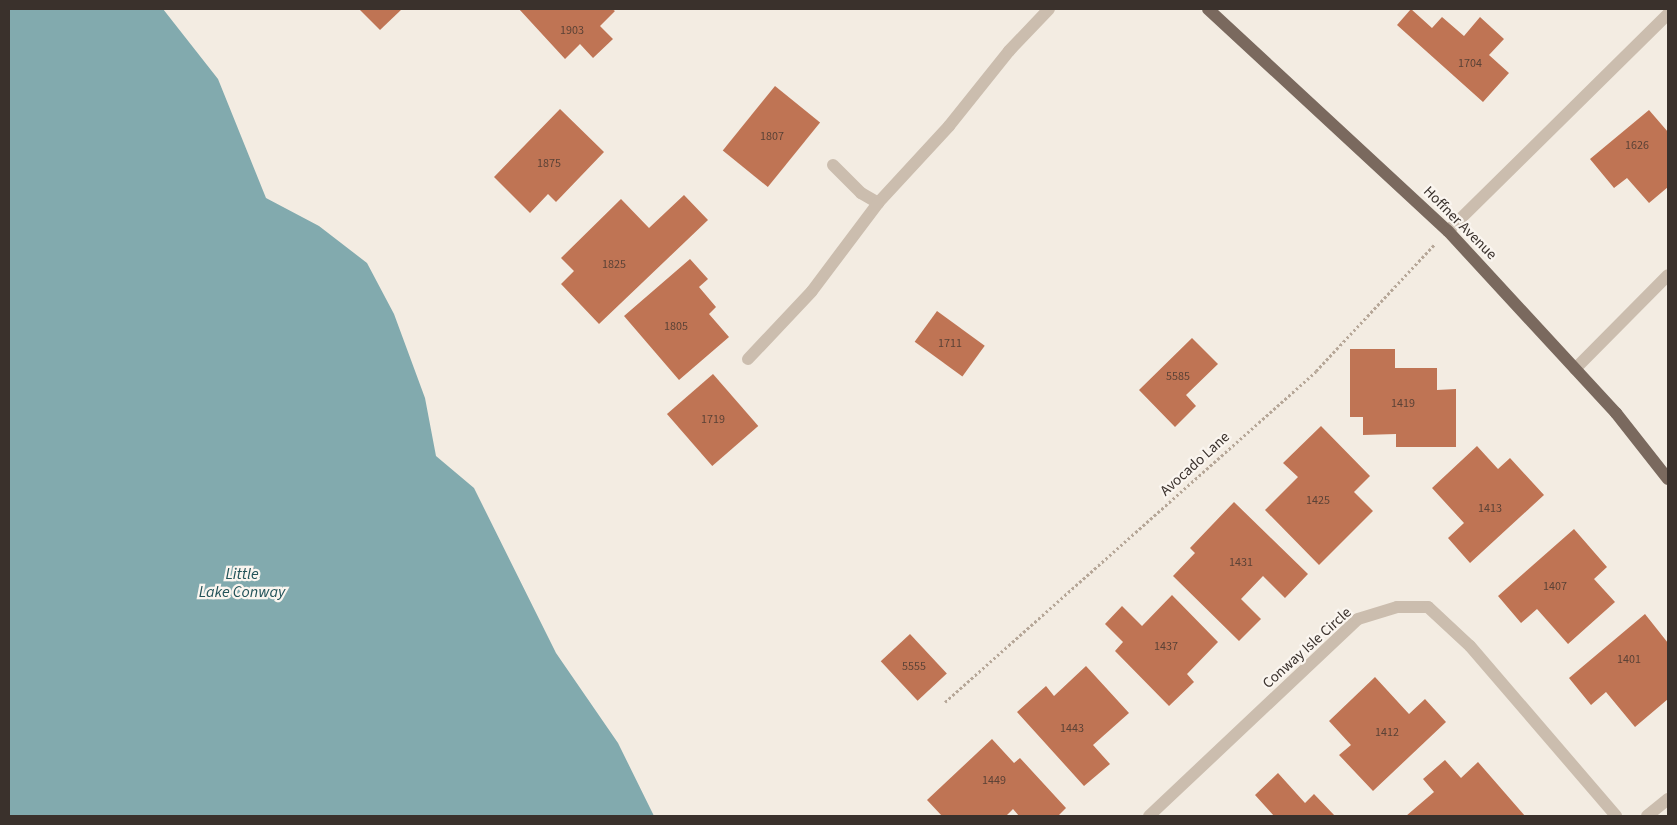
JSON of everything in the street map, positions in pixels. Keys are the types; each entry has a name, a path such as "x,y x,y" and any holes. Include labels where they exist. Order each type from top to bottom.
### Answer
{"main road":[{"name":"Hoffner Avenue","path":"1208,9 1448,231 1575,369 1668,479"}],"street":[{"path":"748,359 812,291 878,203 949,126 1009,51 1049,9"},
{"path":"1448,231 1668,14"},
{"path":"833,165 861,193 878,203"},
{"path":"1575,369 1668,275"},
{"name":"Conway Isle Circle","path":"1149,816 1358,619 1397,607 1428,607 1470,646 1616,816"},
{"path":"1647,816 1668,799"}],"path":[{"name":"Avocado Lane","path":"945,702 1316,371 1448,231"}],"water":[{"name":"Little Lake Conway","path":"9,9 163,9 218,79 266,198 319,226 367,263 394,314 425,398 436,456 474,488 556,653 618,743 654,816 9,816"}],"building":[{"path":"359,9 402,9 380,30"},
{"path":"519,9 612,9 615,11 600,26 613,39 593,58 580,44 565,59"},
{"path":"1411,9 1432,28 1442,17 1464,36 1480,17 1504,39 1489,55 1509,73 1483,102 1397,25"},
{"path":"775,86 820,123 768,187 723,151"},
{"path":"560,109 604,152 556,202 548,194 530,213 494,177"},
{"path":"1649,110 1668,132 1668,187 1649,203 1627,178 1614,188 1590,159"},
{"path":"684,195 708,220 599,324 561,284 574,271 561,258 621,199 649,228"},
{"path":"690,259 708,279 699,287 716,307 709,314 729,337 679,380 624,316"},
{"path":"937,311 985,346 962,376 915,342"},
{"path":"1192,338 1218,364 1186,395 1196,406 1175,427 1139,390"},
{"path":"1350,349 1395,349 1395,368 1437,368 1437,390 1456,389 1456,447 1396,447 1396,434 1363,435 1363,417 1350,417"},
{"path":"713,374 758,426 712,466 667,414"},
{"path":"1321,426 1370,476 1354,492 1373,511 1319,565 1265,510 1298,477 1283,463"},
{"path":"1477,446 1498,469 1510,458 1544,495 1470,563 1448,538 1464,523 1432,488"},
{"path":"1234,502 1308,574 1285,598 1263,576 1241,599 1261,619 1239,641 1173,576 1195,553 1190,548"},
{"path":"1574,529 1607,567 1594,579 1615,602 1568,644 1537,609 1521,623 1498,596"},
{"path":"1172,595 1218,642 1187,674 1194,682 1169,706 1115,651 1123,642 1105,624 1122,606 1142,626"},
{"path":"1645,614 1668,643 1668,699 1635,727 1606,692 1591,705 1569,678"},
{"path":"910,634 947,673 918,701 881,661"},
{"path":"1086,666 1129,713 1093,745 1110,764 1084,786 1017,712 1046,686 1054,696"},
{"path":"1375,677 1409,714 1425,699 1446,722 1373,791 1339,755 1351,745 1329,721"},
{"path":"992,739 1014,763 1020,758 1066,808 1058,816 1019,816 1013,809 1006,816 942,816 927,800"},
{"path":"1445,760 1461,778 1478,762 1525,816 1406,816 1434,792 1423,779"},
{"path":"1278,773 1305,803 1314,794 1335,816 1274,816 1255,795"}]}
